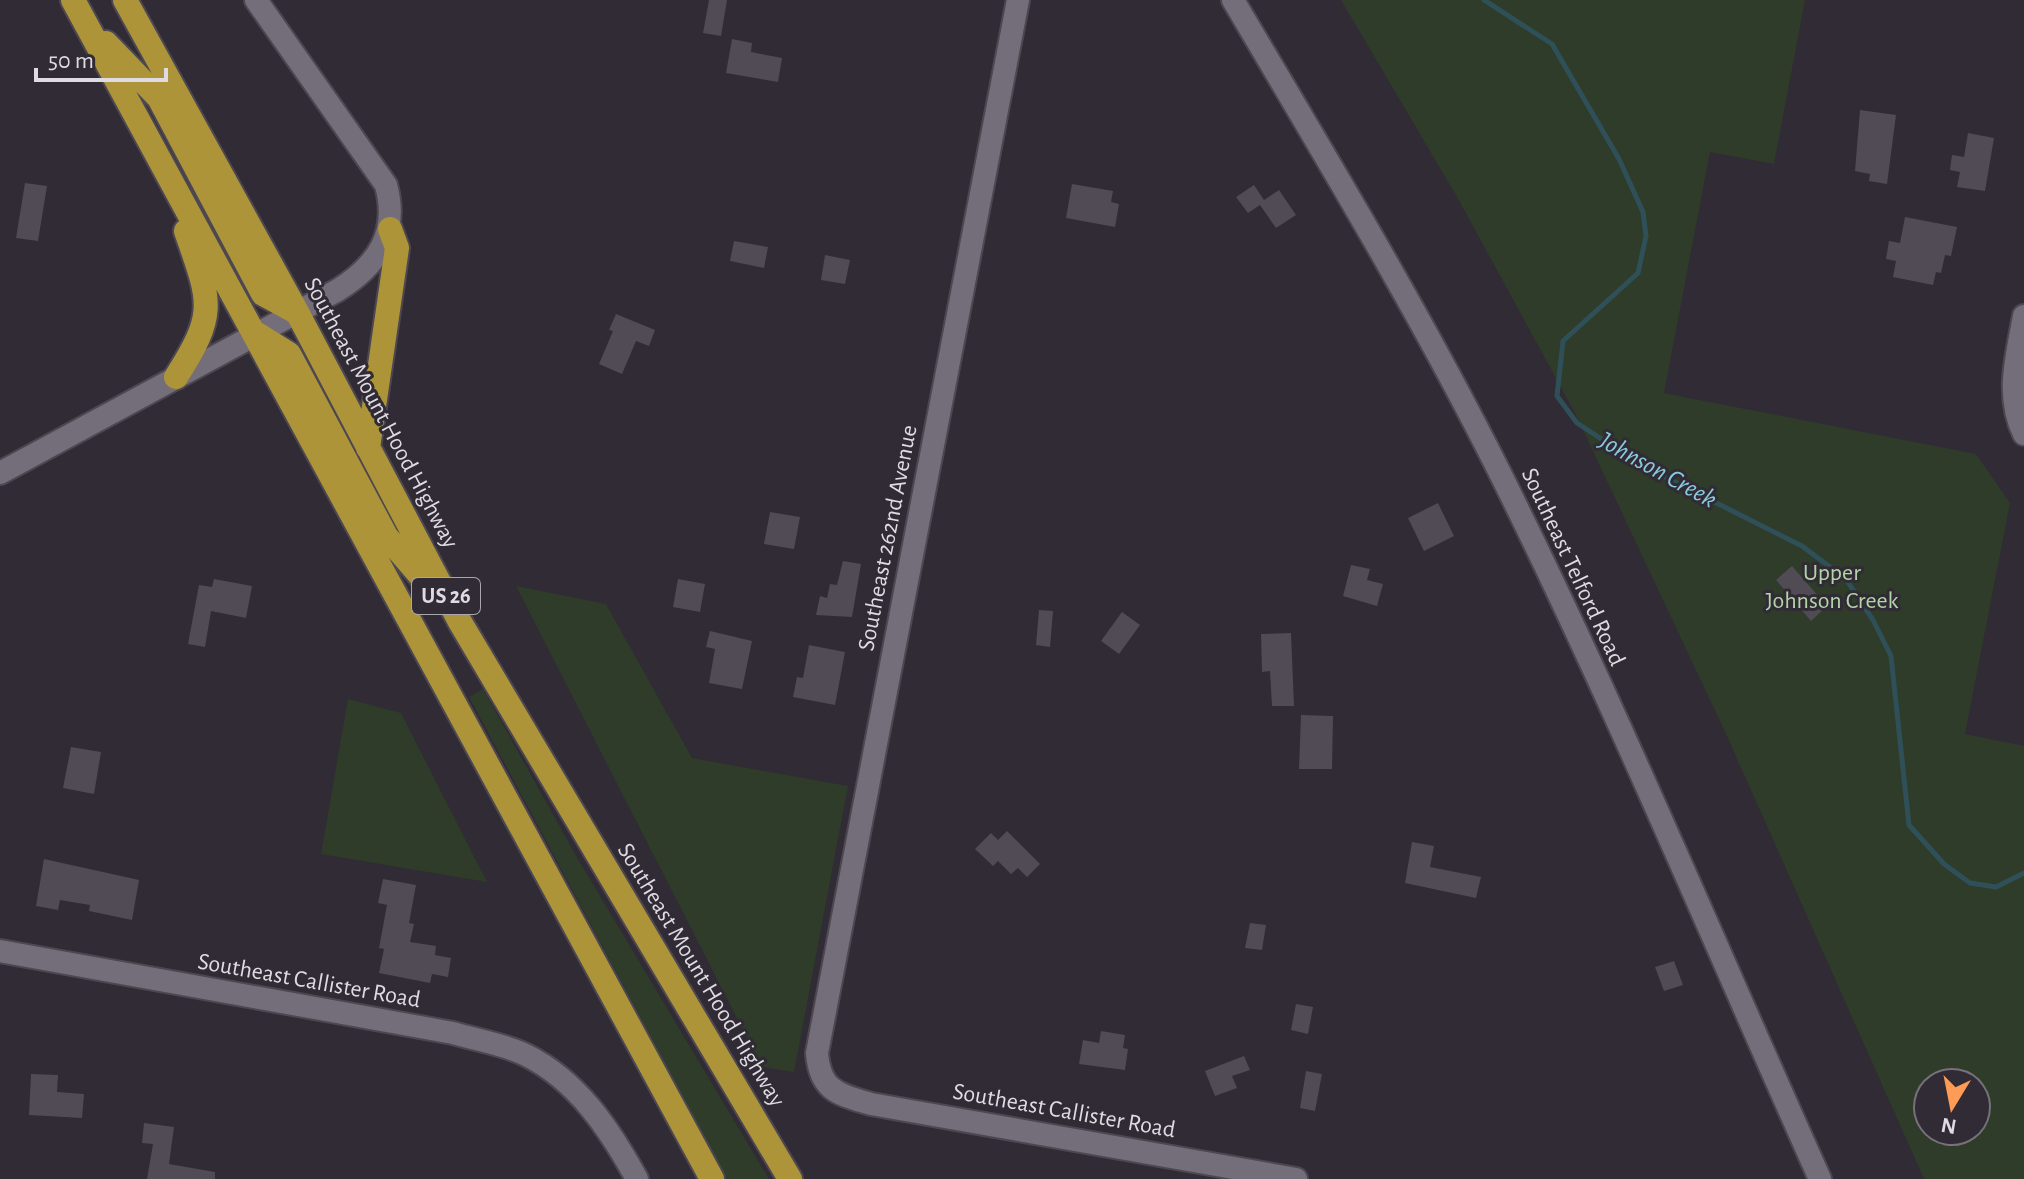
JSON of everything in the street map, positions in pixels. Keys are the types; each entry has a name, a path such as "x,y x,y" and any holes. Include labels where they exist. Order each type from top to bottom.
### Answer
{"highway":[{"name":"Southeast Mount Hood Highway","path":"125,0 297,312 460,622 790,1179"},
{"path":"78,9 159,98 263,294 297,312"},
{"name":"US 26","path":"78,9 712,1179"},
{"path":"166,172 200,268 207,303 202,335 176,377"},
{"path":"368,450 397,248 390,229"},
{"path":"256,334 289,354 386,536 460,622"}],"street":[{"path":"0,473 297,312 365,271 382,250 392,215 386,185 370,158 256,0"},
{"name":"Southeast 262nd Avenue","path":"826,1085 819,1073 817,1053 1018,0"},
{"name":"Southeast Telford Road","path":"1233,0 1401,287 1499,472 1598,682 1820,1179"},
{"path":"2024,316 2013,377 2016,418 2024,434"},
{"name":"Southeast Callister Road","path":"0,951 453,1033 525,1054 562,1079 610,1129 637,1179"},
{"name":"Southeast Callister Road","path":"826,1085 841,1095 871,1104 1296,1179"}],"green space":[{"name":"Upper Johnson Creek","path":"1341,0 1805,0 1774,164 1710,152 1664,393 1976,454 2010,503 1965,734 2024,746 2024,1179 1924,1179 1726,734 1575,413 1457,197"},
{"path":"516,586 606,604 692,758 848,786 794,1072 762,1067"},
{"path":"483,689 579,861 769,1179 727,1179 469,697"},
{"path":"348,699 401,713 487,882 321,854"}],"building":[{"path":"709,0 727,0 721,36 703,33"},
{"path":"732,39 752,43 751,52 782,58 778,82 726,73"},
{"path":"1860,110 1896,115 1887,184 1869,181 1870,174 1855,171"},
{"path":"1968,133 1994,138 1985,191 1957,187 1960,172 1950,170 1952,155 1964,157"},
{"path":"25,183 47,186 38,241 16,238"},
{"path":"1072,184 1113,191 1111,202 1119,204 1115,227 1066,218"},
{"path":"1254,185 1264,200 1279,190 1296,215 1276,228 1260,205 1248,213 1236,197"},
{"path":"1905,217 1957,227 1951,256 1945,255 1941,273 1936,272 1933,285 1893,277 1896,261 1886,259 1889,241 1900,243"},
{"path":"734,241 768,247 764,268 730,261"},
{"path":"825,255 850,260 845,284 821,280"},
{"path":"616,314 655,330 649,346 636,341 622,374 599,364 613,331 609,330"},
{"path":"1438,503 1454,536 1424,551 1408,518"},
{"path":"770,512 800,517 794,549 764,544"},
{"path":"843,561 861,564 852,617 816,615 820,596 827,598 830,584 837,585"},
{"path":"1351,565 1370,569 1367,580 1383,584 1377,606 1343,596"},
{"path":"1792,566 1827,606 1811,621 1776,580"},
{"path":"214,579 252,586 246,618 211,611 205,647 188,644 199,585 212,587"},
{"path":"678,579 705,584 700,612 673,607"},
{"path":"1039,610 1053,611 1050,647 1036,645"},
{"path":"1122,612 1140,625 1119,654 1101,641"},
{"path":"710,631 752,641 742,689 709,683 715,649 706,647"},
{"path":"1291,633 1294,706 1272,706 1270,671 1262,672 1261,634"},
{"path":"809,645 845,652 835,705 793,697 797,677 803,678"},
{"path":"1301,715 1333,716 1332,769 1299,769"},
{"path":"71,747 101,752 94,794 63,788"},
{"path":"1007,831 1040,864 1027,877 1018,868 1011,874 998,861 993,866 975,849 991,833 998,840"},
{"path":"1412,842 1434,846 1430,867 1481,877 1476,898 1405,883"},
{"path":"44,859 139,880 132,920 89,911 90,905 60,900 58,910 36,906"},
{"path":"383,879 416,885 409,923 414,924 410,942 436,946 435,955 451,958 448,977 432,974 430,983 379,973 384,949 379,948 387,905 378,903"},
{"path":"1250,923 1266,925 1262,950 1245,948"},
{"path":"1674,961 1683,985 1664,991 1655,967"},
{"path":"1296,1004 1313,1007 1308,1034 1291,1030"},
{"path":"1101,1031 1125,1035 1123,1048 1128,1049 1125,1070 1079,1064 1083,1040 1099,1043"},
{"path":"1244,1056 1250,1070 1232,1076 1237,1088 1215,1096 1205,1071"},
{"path":"1306,1071 1322,1074 1315,1111 1300,1108"},
{"path":"31,1074 58,1075 57,1092 84,1094 82,1118 29,1115"},
{"path":"144,1123 174,1127 169,1164 215,1172 215,1179 147,1179 153,1144 142,1143"}],"waterway":[{"name":"Johnson Creek","path":"1484,0 1552,44 1619,159 1643,212 1646,236 1638,273 1563,341 1557,396 1577,423 1641,465 1802,546 1846,579 1873,620 1891,656 1909,825 1944,864 1970,883 1996,887 2024,873"}]}
